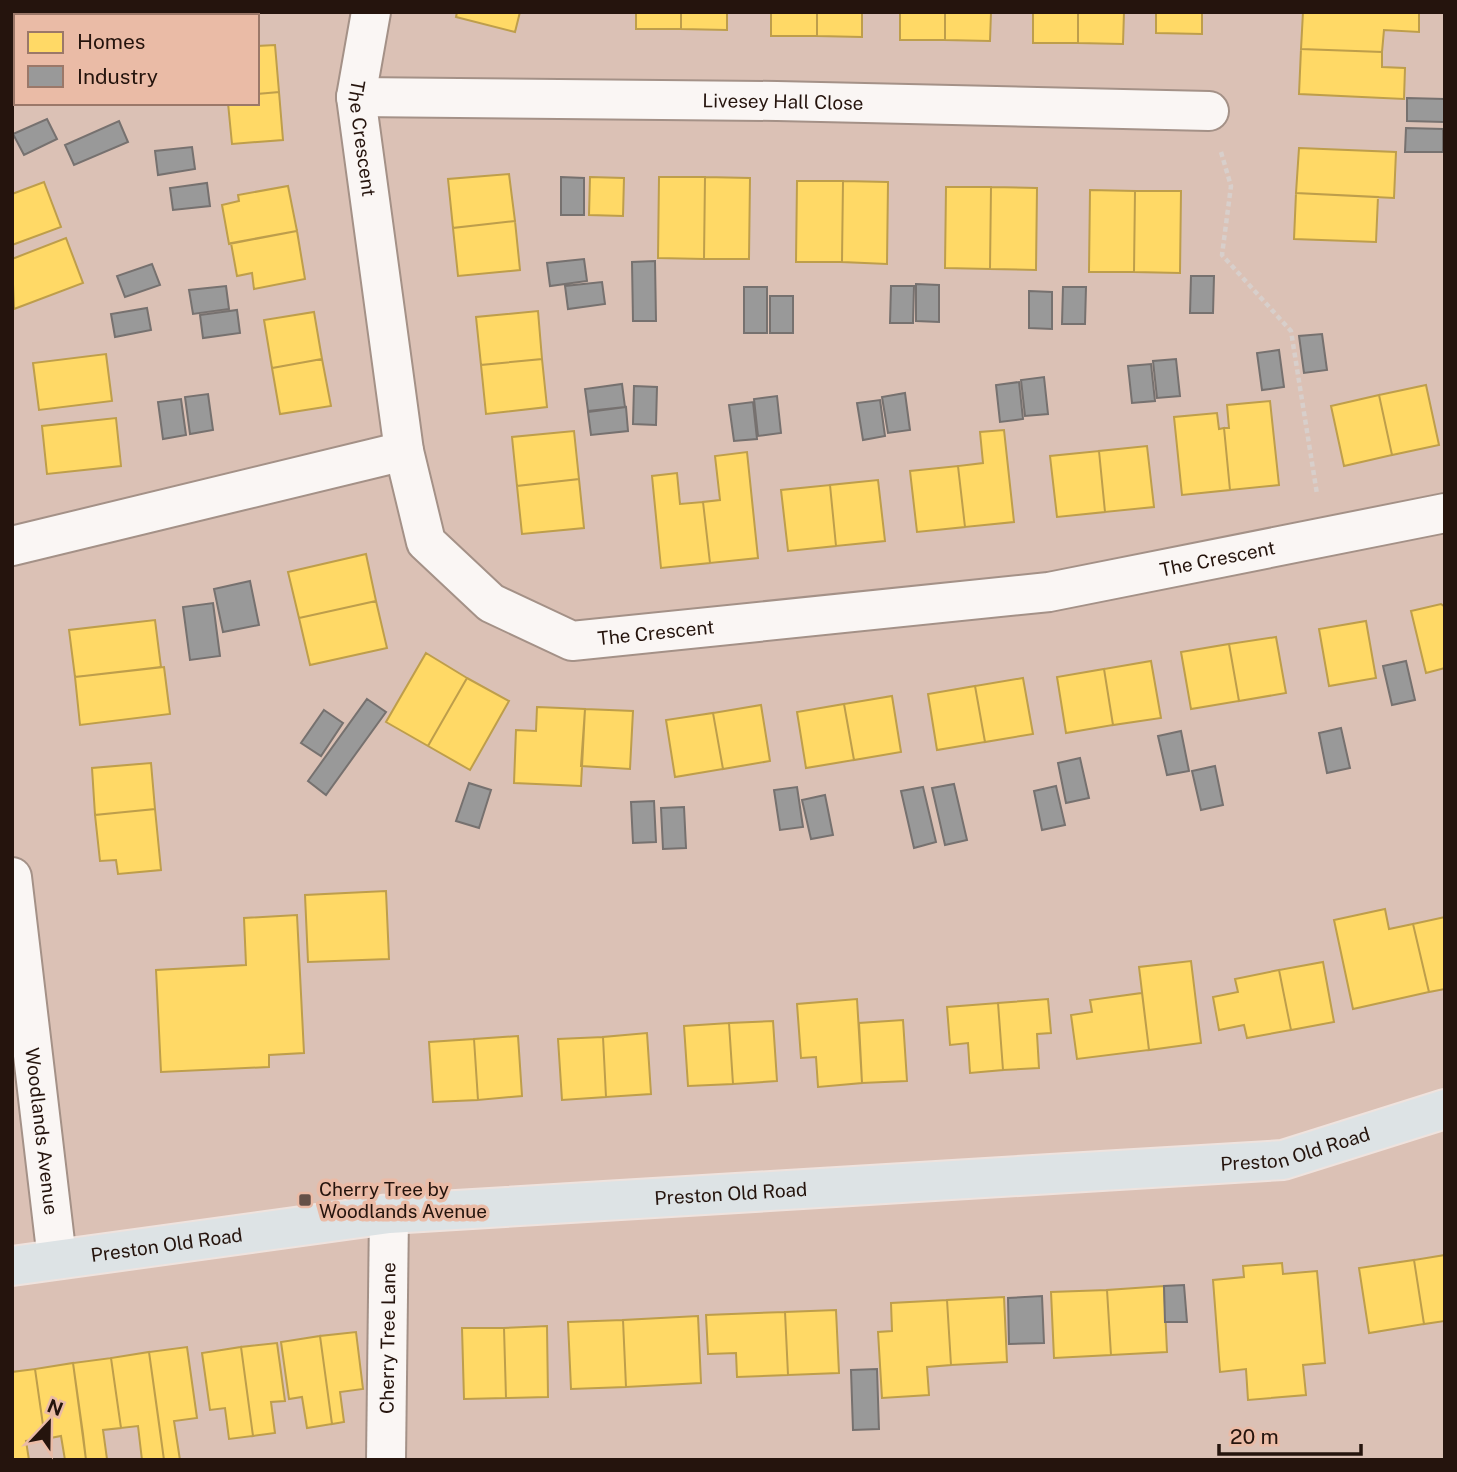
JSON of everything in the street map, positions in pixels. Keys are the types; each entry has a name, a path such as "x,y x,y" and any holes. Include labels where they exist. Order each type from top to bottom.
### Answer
{"main road":[{"name":"Preston Old Road","path":"12,1266 389,1214 1283,1160 1445,1109"}],"street":[{"name":"The Crescent","path":"371,12 356,97 404,452 426,542 491,603 572,640 1049,592 1445,513"},
{"name":"Livesey Hall Close","path":"356,97 777,101 1209,111"},
{"path":"12,546 404,452"},
{"name":"Woodlands Avenue","path":"12,877 57,1259"},
{"name":"Cherry Tree Lane","path":"386,1460 389,1214"}],"path":[{"path":"1209,111 1231,186 1222,255 1291,331 1324,536"}],"building: Homes":[{"path":"457,12 520,12 515,32 456,17"},
{"path":"636,12 681,12 681,29 636,29"},
{"path":"681,12 727,12 727,30 681,29"},
{"path":"771,12 817,12 817,36 771,36"},
{"path":"817,12 862,12 862,37 817,36"},
{"path":"900,12 945,12 945,40 900,40"},
{"path":"945,12 991,12 990,41 945,40"},
{"path":"1033,12 1078,12 1078,43 1033,43"},
{"path":"1078,12 1124,12 1123,44 1078,43"},
{"path":"1156,12 1202,12 1202,34 1156,33"},
{"path":"1303,12 1419,12 1419,32 1384,30 1382,52 1301,49"},
{"path":"275,45 279,92 259,94 259,46"},
{"path":"1301,49 1382,52 1382,67 1405,68 1404,99 1299,94"},
{"path":"279,92 283,140 232,144 228,105 259,105 259,94"},
{"path":"1299,148 1396,152 1394,198 1296,193"},
{"path":"509,174 515,221 453,228 448,179"},
{"path":"590,177 624,178 623,216 589,215"},
{"path":"659,177 705,177 704,259 658,258"},
{"path":"705,177 750,178 749,259 704,259"},
{"path":"797,181 843,181 842,262 796,262"},
{"path":"843,181 888,182 887,264 842,262"},
{"path":"44,182 61,227 12,245 12,194"},
{"path":"288,186 297,231 229,244 222,205 239,201 238,195"},
{"path":"946,187 991,187 990,269 945,268"},
{"path":"991,187 1037,188 1036,270 990,269"},
{"path":"1090,190 1135,191 1134,272 1089,272"},
{"path":"1135,191 1181,191 1180,273 1134,272"},
{"path":"1296,193 1378,197 1376,242 1294,239"},
{"path":"515,221 520,270 458,276 453,228"},
{"path":"297,231 305,279 254,289 252,273 237,276 231,243"},
{"path":"66,238 83,283 14,309 12,259"},
{"path":"538,311 542,359 481,365 476,317"},
{"path":"314,312 322,359 272,368 264,320"},
{"path":"106,354 112,401 39,410 33,363"},
{"path":"322,359 331,406 280,414 272,368"},
{"path":"542,359 547,407 486,414 481,365"},
{"path":"1426,385 1439,445 1392,455 1379,395"},
{"path":"1379,395 1392,455 1344,466 1331,406"},
{"path":"1270,401 1279,485 1230,490 1224,428 1229,428 1227,405"},
{"path":"1217,413 1219,429 1224,428 1230,490 1182,495 1174,417"},
{"path":"116,418 121,466 47,474 42,426"},
{"path":"1004,430 1014,522 965,527 958,466 983,463 980,432"},
{"path":"574,431 579,479 517,486 512,437"},
{"path":"1147,446 1154,507 1105,512 1099,451"},
{"path":"1099,451 1105,512 1057,517 1050,456"},
{"path":"747,452 758,558 710,563 703,502 720,500 715,456"},
{"path":"958,466 965,527 917,532 910,471"},
{"path":"677,473 680,504 703,502 710,563 661,568 652,476"},
{"path":"579,479 584,528 522,534 517,486"},
{"path":"878,480 885,541 836,546 830,485"},
{"path":"830,485 836,546 788,551 781,490"},
{"path":"366,554 376,601 299,618 288,572"},
{"path":"376,601 387,648 310,665 299,618"},
{"path":"1441,604 1445,607 1445,668 1426,673 1411,611"},
{"path":"155,620 161,667 75,677 69,630"},
{"path":"1366,621 1376,678 1329,686 1319,629"},
{"path":"1276,637 1286,693 1239,701 1229,644"},
{"path":"1229,644 1239,701 1191,709 1181,652"},
{"path":"426,653 467,678 428,746 386,722"},
{"path":"1151,661 1161,718 1113,725 1104,669"},
{"path":"164,667 170,714 80,725 75,677"},
{"path":"1104,669 1113,725 1066,733 1057,677"},
{"path":"467,678 509,701 470,770 428,746"},
{"path":"1023,678 1033,734 985,742 975,686"},
{"path":"975,686 985,742 937,750 928,694"},
{"path":"892,696 901,752 854,760 844,704"},
{"path":"844,704 854,760 806,768 797,712"},
{"path":"761,705 770,761 723,769 713,713"},
{"path":"537,707 585,709 581,786 514,783 516,730 536,731"},
{"path":"585,709 633,711 630,769 581,766"},
{"path":"713,713 723,769 675,777 666,720"},
{"path":"151,763 155,809 95,815 92,768"},
{"path":"155,809 161,870 118,874 116,860 100,861 95,815"},
{"path":"386,891 389,959 308,962 305,895"},
{"path":"1385,909 1389,929 1413,924 1429,992 1353,1009 1334,920"},
{"path":"297,915 304,1053 269,1055 269,1067 161,1072 156,970 246,965 244,918"},
{"path":"1445,917 1445,989 1429,992 1413,924"},
{"path":"1191,961 1201,1043 1149,1050 1139,967"},
{"path":"1323,962 1334,1022 1291,1030 1279,970"},
{"path":"1279,970 1291,1030 1247,1038 1244,1025 1219,1030 1213,997 1238,992 1235,979"},
{"path":"1142,993 1149,1050 1077,1059 1071,1015 1092,1012 1090,1000"},
{"path":"857,999 862,1083 818,1087 816,1057 801,1058 797,1004"},
{"path":"1048,999 1051,1033 1037,1034 1039,1068 1003,1070 998,1003"},
{"path":"998,1003 1003,1070 970,1073 968,1043 950,1045 947,1007"},
{"path":"903,1020 907,1081 862,1083 859,1023"},
{"path":"773,1021 777,1081 733,1084 729,1023"},
{"path":"729,1023 733,1084 688,1086 684,1026"},
{"path":"647,1033 651,1094 606,1097 603,1037"},
{"path":"518,1036 522,1096 478,1100 474,1039"},
{"path":"603,1037 606,1097 562,1100 558,1039"},
{"path":"474,1039 478,1100 433,1102 429,1042"},
{"path":"1445,1255 1445,1321 1424,1324 1414,1260"},
{"path":"1414,1260 1424,1324 1369,1333 1359,1268"},
{"path":"1282,1263 1283,1274 1317,1271 1325,1363 1303,1365 1306,1395 1248,1400 1246,1369 1220,1372 1213,1280 1244,1277 1243,1266"},
{"path":"1164,1286 1167,1352 1111,1355 1107,1290"},
{"path":"1107,1290 1111,1355 1054,1358 1051,1292"},
{"path":"1004,1297 1007,1362 951,1365 947,1300"},
{"path":"947,1300 951,1365 927,1367 929,1395 882,1398 878,1332 892,1331 891,1303"},
{"path":"836,1310 839,1373 788,1375 785,1312"},
{"path":"785,1312 788,1375 737,1377 736,1353 708,1354 706,1315"},
{"path":"698,1316 701,1383 626,1387 623,1320"},
{"path":"623,1320 626,1387 571,1389 568,1322"},
{"path":"547,1326 548,1397 506,1398 504,1328"},
{"path":"462,1328 504,1328 506,1398 464,1399"},
{"path":"356,1332 363,1389 340,1392 344,1422 332,1424 320,1336"},
{"path":"320,1336 332,1424 307,1428 302,1397 289,1399 281,1342"},
{"path":"277,1343 285,1401 271,1402 275,1433 253,1436 241,1347"},
{"path":"187,1347 197,1418 174,1421 180,1460 164,1460 149,1352"},
{"path":"241,1347 253,1436 229,1439 225,1408 210,1410 202,1353"},
{"path":"149,1352 164,1460 142,1460 138,1426 121,1428 111,1358"},
{"path":"111,1358 121,1428 103,1430 107,1459 86,1460 73,1363"},
{"path":"73,1363 86,1460 65,1460 61,1436 45,1439 35,1369"},
{"path":"35,1369 45,1439 26,1441 29,1460 12,1460 12,1372"}],"building: Industry":[{"path":"23,12 56,12 50,14"},
{"path":"218,12 218,14 181,14"},
{"path":"1407,98 1444,99 1444,122 1407,121"},
{"path":"47,119 57,139 24,155 13,134"},
{"path":"119,121 128,142 74,165 65,145"},
{"path":"1406,128 1443,129 1443,152 1405,152"},
{"path":"192,147 195,169 158,175 155,151"},
{"path":"561,177 584,178 584,215 561,215"},
{"path":"207,183 210,206 173,210 170,188"},
{"path":"584,259 587,281 550,286 547,263"},
{"path":"655,261 656,321 633,321 632,262"},
{"path":"152,264 160,285 125,297 117,276"},
{"path":"1191,276 1214,276 1213,313 1190,313"},
{"path":"602,282 605,304 568,309 565,286"},
{"path":"916,284 939,285 939,322 916,321"},
{"path":"226,286 229,309 193,314 189,290"},
{"path":"891,286 914,286 913,323 890,323"},
{"path":"744,287 767,287 767,333 744,333"},
{"path":"1063,287 1086,287 1085,324 1062,324"},
{"path":"1029,291 1052,292 1052,329 1029,328"},
{"path":"770,296 793,296 793,333 770,333"},
{"path":"147,308 151,330 115,337 111,314"},
{"path":"237,310 240,333 203,338 200,315"},
{"path":"1322,334 1327,370 1304,373 1299,336"},
{"path":"1279,350 1284,387 1262,390 1257,353"},
{"path":"1176,359 1180,396 1157,398 1153,361"},
{"path":"1151,364 1155,401 1132,403 1128,366"},
{"path":"1044,377 1048,414 1025,416 1021,380"},
{"path":"1019,382 1023,419 1000,422 996,385"},
{"path":"622,384 625,407 588,411 585,389"},
{"path":"634,386 657,387 656,425 633,424"},
{"path":"905,393 910,430 888,433 882,397"},
{"path":"208,394 213,430 190,434 185,397"},
{"path":"777,396 781,433 758,436 754,399"},
{"path":"181,399 186,435 163,439 158,402"},
{"path":"880,400 885,436 863,440 857,403"},
{"path":"753,402 757,439 734,441 729,405"},
{"path":"626,407 628,431 591,435 588,412"},
{"path":"250,581 259,625 223,632 214,589"},
{"path":"213,603 220,656 190,660 183,607"},
{"path":"1406,661 1415,700 1392,705 1383,666"},
{"path":"367,699 386,712 326,795 308,781"},
{"path":"324,710 343,723 321,756 301,743"},
{"path":"1341,728 1350,768 1327,773 1319,733"},
{"path":"1181,731 1189,771 1167,775 1158,736"},
{"path":"1080,758 1089,798 1066,803 1058,763"},
{"path":"1215,766 1223,805 1201,810 1192,771"},
{"path":"469,783 491,790 479,828 456,821"},
{"path":"954,784 967,840 945,845 932,788"},
{"path":"1056,786 1065,825 1042,830 1034,791"},
{"path":"797,787 803,827 780,830 774,790"},
{"path":"923,787 936,842 914,848 901,791"},
{"path":"825,795 833,835 811,839 802,800"},
{"path":"654,801 656,842 633,843 631,802"},
{"path":"684,807 686,848 663,849 661,808"},
{"path":"1184,1285 1187,1322 1165,1322 1164,1286"},
{"path":"1042,1296 1044,1343 1009,1344 1008,1298"},
{"path":"877,1369 879,1429 853,1430 851,1370"}],"place":[{"name":"Cherry Tree by Woodlands Avenue","path":"305,1200"}]}
